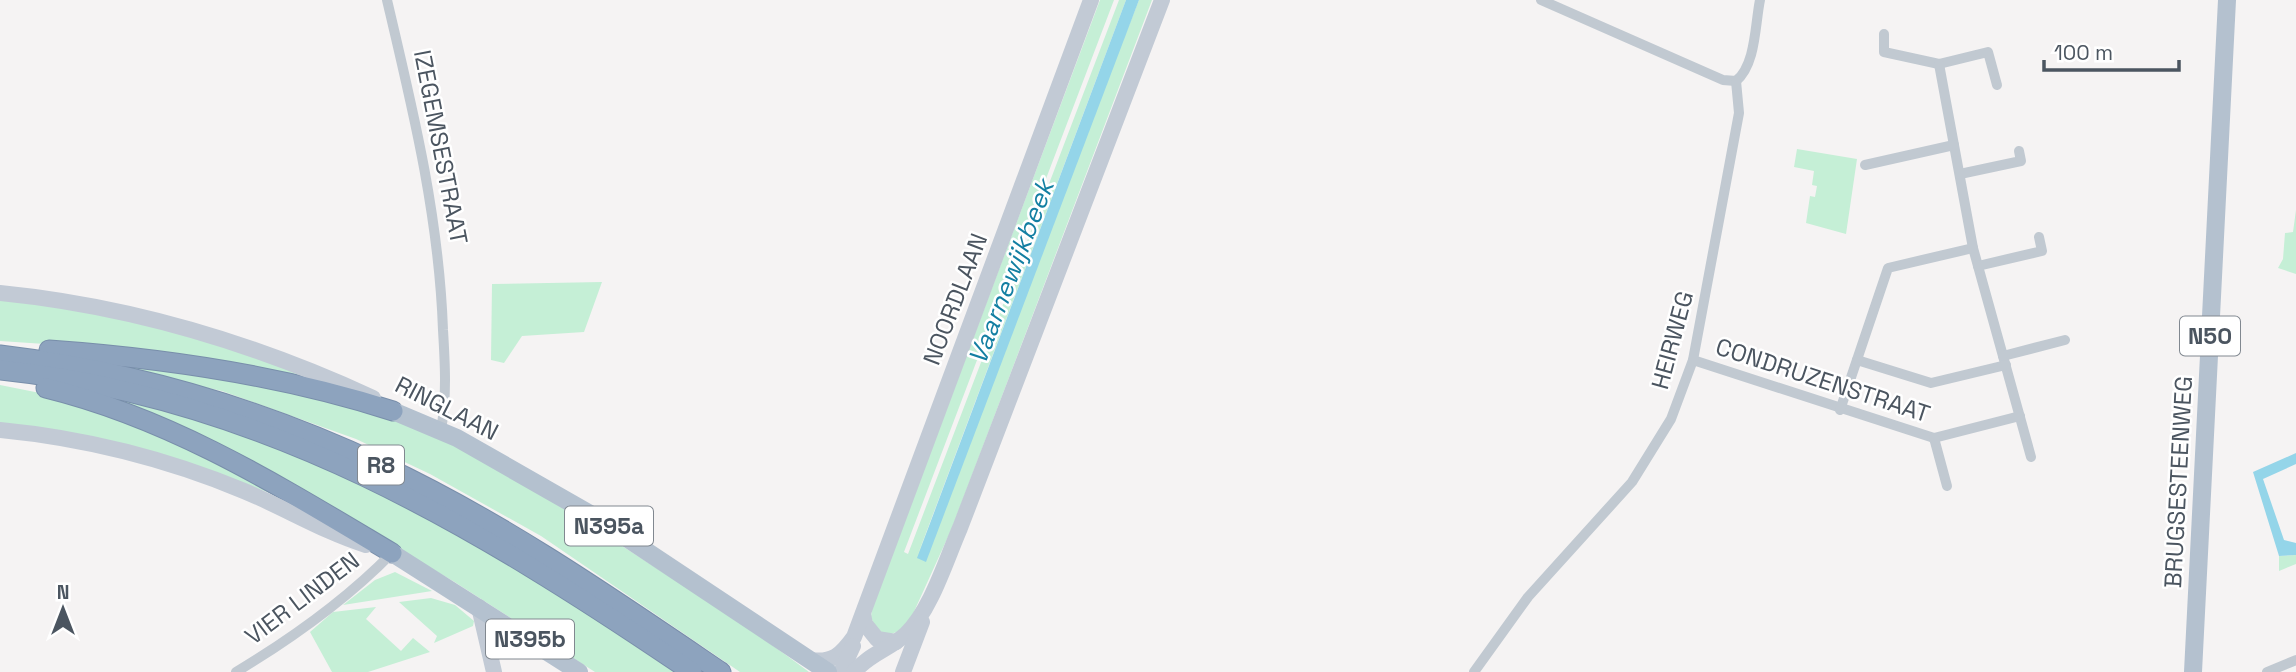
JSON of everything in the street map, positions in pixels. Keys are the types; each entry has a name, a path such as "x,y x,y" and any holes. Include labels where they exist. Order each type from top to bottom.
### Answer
{"highway":[{"name":"R8","path":"0,355 33,349 92,353 255,377 337,394 393,411"},
{"name":"R8","path":"0,355 112,373 221,401 383,465 508,534 607,595 721,672"},
{"name":"R8","path":"0,370 66,379 163,400 220,416 328,458 410,496 502,548 692,672"},
{"path":"0,378 73,394 179,433 268,479 391,553"}],"main road":[{"name":"BRUGSESTEENWEG","path":"2193,672 2227,0"},
{"name":"RINGLAAN","path":"393,411 441,430 592,515 828,672"},
{"name":"N395b","path":"391,553 579,672"}],"street":[{"name":"IZEGEMSESTRAAT","path":"387,0 432,203 441,273 445,403 441,430"},
{"name":"NOORDLAAN","path":"841,672 1091,0"},
{"path":"903,672 927,602 960,528 1162,0"},
{"path":"1541,0 1723,80 1736,81 1744,74 1748,63 1759,0"},
{"path":"1884,34 1884,52 1939,64 1988,52"},
{"path":"1985,40 1997,85"},
{"path":"1939,64 1973,248 2031,457"},
{"name":"HEIRWEG","path":"1474,672 1528,597 1632,482 1671,419 1693,360 1740,113 1736,81"},
{"path":"1865,165 1954,145"},
{"path":"1960,174 2020,156 2024,175"},
{"path":"1978,266 2042,251 2039,237"},
{"path":"1840,410 1888,268 1973,248"},
{"name":"RINGLAAN","path":"0,293 94,305 203,331 319,373 378,400 393,411"},
{"path":"1857,360 1931,383 2065,340"},
{"name":"CONDRUZENSTRAAT","path":"1693,360 1840,410 1934,438 2020,416"},
{"name":"N395b","path":"0,430 87,444 173,466 243,491 356,542 391,553"},
{"path":"1934,438 1947,486"},
{"name":"VIER LINDEN","path":"236,672 276,648 359,584 391,553"},
{"path":"854,672 868,657 896,642 910,630 927,602"},
{"path":"479,607 494,672"},
{"path":"863,614 865,624 877,639 896,642"},
{"path":"486,643 501,621"},
{"name":"NOORDLAAN","path":"810,660 834,659 854,637"},
{"path":"2267,672 2296,660"}],"green space":[{"path":"1100,0 1114,0 904,552 908,554 1119,0 1126,0 917,557 1139,0 1152,0 952,528 912,616 902,630 888,635 876,630 871,617 872,608"},
{"path":"1797,149 1857,159 1846,234 1806,223 1810,196 1815,197 1817,186 1812,185 1814,171 1794,167"},
{"path":"2296,210 2296,274 2278,268 2283,259 2285,233 2293,232"},
{"path":"602,282 584,332 522,336 504,363 491,360 492,284"},
{"path":"0,297 75,307 200,336 349,392 45,344 0,341"},
{"path":"110,362 314,395 380,414 441,439 555,504 711,604 809,672 740,672 541,536 430,474 356,439 222,391 111,367"},
{"path":"0,385 80,401 146,424 302,505 205,469 0,423"},
{"path":"103,398 129,399 195,416 303,455 494,551 674,672 595,672 453,581 311,498"},
{"path":"2296,555 2296,564 2279,571 2279,556"},
{"path":"395,572 432,591 343,605 375,580"},
{"path":"431,598 455,605 474,621 473,626 434,643 437,636 399,602"},
{"path":"376,607 366,619 401,651 413,638 430,652 368,672 332,672 310,632 333,612"}],"water":[{"path":"1126,0 1139,0 926,562 917,558"},
{"path":"2296,453 2296,464 2263,479 2284,540 2296,543 2296,555 2279,556 2253,472"}],"water label":[{"name":"Vaarnewijkbeek","path":"1011,272"}]}
